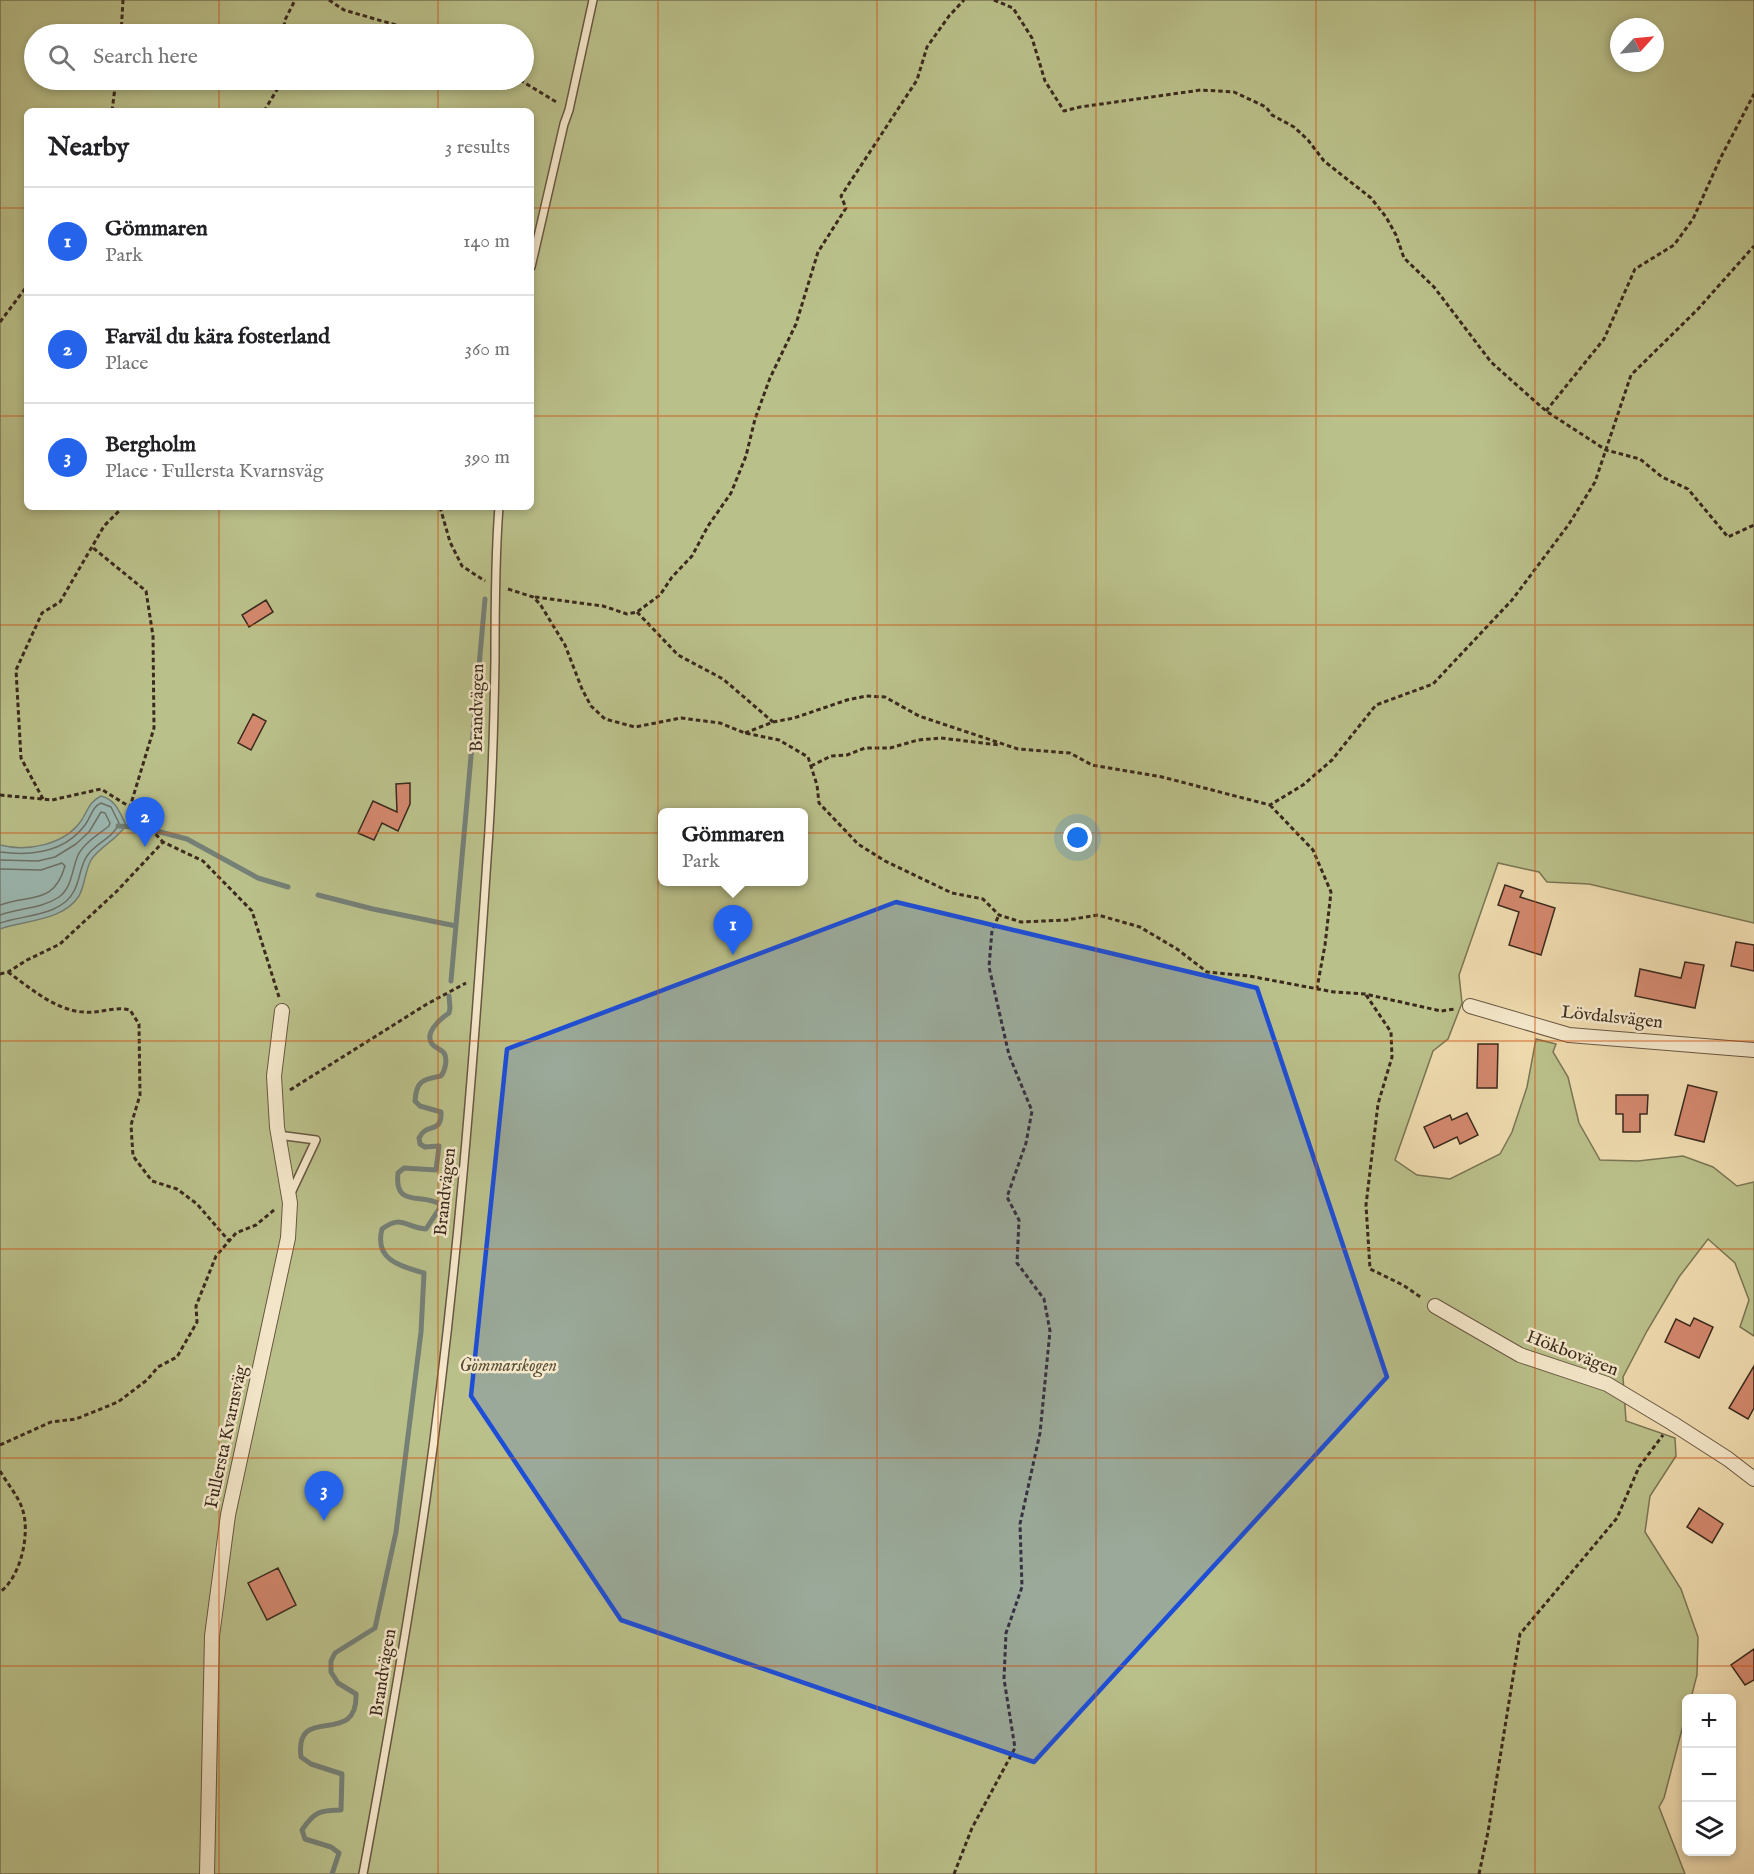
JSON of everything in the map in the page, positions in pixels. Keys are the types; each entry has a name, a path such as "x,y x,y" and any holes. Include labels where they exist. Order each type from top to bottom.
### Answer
{"street":[{"name":"Lövdalsvägen","path":"1470,1006 1514,1021 1569,1035 1754,1050"},
{"name":"Fullersta Kvarnsväg","path":"207,1874 212,1636 228,1515 288,1238 289,1197 278,1135 274,1076 282,1011"},
{"name":"Hökbovägen","path":"1435,1306 1520,1355 1607,1384 1728,1459 1754,1479"}],"lane":[{"path":"534,254 593,0"},
{"name":"Brandvägen","path":"363,1874 395,1700 426,1498 448,1323 470,1095 488,856 494,727 499,510"},
{"path":"278,1135 316,1140 289,1197"}],"path":[{"path":"122,24 123,0"},
{"path":"285,24 296,0"},
{"path":"329,0 344,10 393,24"},
{"path":"441,510 450,542 458,553 462,566 482,580 533,597 603,606 627,614 637,612 660,595 672,577 692,556 708,526 731,493 746,456 755,419 766,388 796,324 818,252 846,208 841,196 917,80 927,47 949,16 964,0"},
{"path":"994,0 1013,8 1032,38 1045,81 1064,111 1201,90 1234,92 1266,107 1272,115 1294,127 1308,140 1324,161 1371,198 1396,235 1404,258 1434,287 1491,362 1546,411 1606,450 1640,459 1662,477 1688,489 1728,537 1754,525"},
{"path":"534,89 569,110"},
{"path":"112,108 115,90"},
{"path":"266,108 277,90"},
{"path":"1546,411 1604,339 1635,269 1674,245 1693,219 1720,159 1754,94"},
{"path":"1270,805 1303,785 1332,760 1376,705 1433,684 1512,600 1569,524 1595,482 1631,375 1698,309 1754,246"},
{"path":"0,322 24,290"},
{"path":"43,799 21,758 16,670 42,612 60,602 104,526 120,510"},
{"path":"92,547 146,591 153,636 154,728 130,807"},
{"path":"533,597 540,604 565,645 584,693 600,715 628,727 681,718 720,723 745,733 779,740 808,757 817,785 819,803 858,844 885,861 952,893 983,899 999,915 1021,922 1067,920 1098,915 1140,927 1178,949 1207,972 1249,976 1365,994 1441,1011 1470,1006"},
{"path":"637,612 678,655 723,679 773,722"},
{"path":"745,733 773,722 856,698 885,697 919,716 1007,746 1070,753 1092,765 1162,777 1270,805 1313,850 1331,892 1317,988"},
{"path":"811,766 831,756 847,755 865,748 890,748 929,739 940,738 1007,746"},
{"path":"0,795 52,800 100,789 130,807 163,842 203,861 252,911 282,1011"},
{"path":"0,974 60,944 117,891 163,842"},
{"path":"954,1874 972,1828 1015,1748 1004,1679 1006,1632 1022,1587 1020,1524 1040,1433 1050,1331 1044,1299 1017,1263 1019,1220 1007,1197 1026,1143 1032,1111 1010,1055 989,967 992,930 999,915"},
{"path":"8,972 47,1001 74,1010 83,1012 120,1008 130,1010 139,1024 140,1095 131,1125 133,1156 152,1181 177,1189 196,1204 229,1241"},
{"path":"275,1099 427,1004 478,976"},
{"path":"1365,994 1391,1032 1392,1058 1378,1104 1366,1205 1370,1269 1403,1285 1435,1306"},
{"path":"0,1445 51,1422 76,1419 118,1402 147,1380 158,1367 177,1357 196,1322 196,1306 216,1256 236,1233 256,1225 289,1197"},
{"path":"1479,1874 1520,1634 1617,1518 1639,1467 1672,1423"},
{"path":"0,1471 23,1509 26,1535 22,1555 13,1578 0,1592"}],"highlighted area":[{"path":"896,902 1257,988 1387,1377 1034,1762 621,1620 471,1396 507,1049"}],"green space":[{"name":"Gömmarskogen","path":"0,0 1754,0 1754,923 1589,884 1547,882 1539,872 1498,863 1459,975 1462,1003 1448,1039 1433,1051 1395,1160 1417,1175 1450,1179 1500,1154 1512,1132 1527,1087 1536,1039 1556,1044 1553,1052 1568,1077 1579,1123 1600,1160 1638,1161 1683,1156 1713,1167 1737,1186 1754,1182 1754,1336 1740,1327 1749,1300 1735,1263 1708,1239 1679,1277 1623,1377 1626,1421 1675,1438 1676,1456 1650,1496 1645,1532 1681,1589 1698,1637 1697,1675 1692,1694 1682,1694 1682,1729 1664,1798 1659,1807 1685,1874 0,1874"}],"water":[{"path":"101,796 114,803 126,825 91,860 79,896 72,904 54,915 0,929 0,845 22,848 55,841 74,829 91,804"}],"building":[{"path":"266,600 273,612 249,627 242,615"},
{"path":"253,714 266,721 251,750 238,743"},
{"path":"410,783 410,804 398,831 382,823 374,840 358,833 373,801 397,812 396,784"},
{"path":"1505,885 1523,891 1520,897 1555,908 1541,955 1509,945 1519,912 1498,905"},
{"path":"1736,942 1754,945 1754,971 1731,966"},
{"path":"1685,962 1704,965 1695,1008 1635,996 1640,969 1681,978"},
{"path":"1478,1044 1498,1044 1497,1088 1477,1088"},
{"path":"1688,1085 1717,1092 1704,1142 1675,1135"},
{"path":"1616,1095 1648,1095 1647,1114 1640,1114 1640,1132 1623,1132 1623,1114 1616,1114"},
{"path":"1467,1113 1478,1135 1460,1144 1457,1137 1434,1148 1424,1127 1450,1115 1452,1120"},
{"path":"1694,1318 1713,1327 1699,1358 1665,1342 1676,1319 1690,1326"},
{"path":"1754,1366 1754,1408 1748,1419 1729,1408"},
{"path":"1699,1508 1723,1524 1712,1543 1687,1527"},
{"path":"278,1568 296,1605 267,1620 248,1583"},
{"path":"1754,1649 1754,1680 1745,1685 1731,1665"}],"waterway":[{"path":"451,981 485,599"},
{"path":"118,826 145,828 187,839 258,878 288,887"},
{"path":"318,895 456,926"},
{"path":"332,1874 339,1853 331,1847 305,1839 302,1830 318,1813 341,1810 342,1774 311,1764 301,1757 301,1741 307,1732 316,1727 338,1724 347,1719 354,1710 356,1694 338,1683 331,1672 331,1661 335,1653 375,1628 396,1532 421,1332 424,1273 406,1268 385,1255 381,1240 382,1229 399,1222 426,1229 439,1209 440,1204 410,1198 400,1191 398,1173 404,1168 436,1170 439,1146 425,1147 420,1144 419,1138 426,1130 439,1124 441,1112 420,1106 415,1101 419,1085 429,1078 441,1076 445,1068 445,1056 432,1044 430,1035 431,1031 449,1013 449,996"}],"place":[{"name":"Farväl du kära fosterland","path":"145,847"},
{"name":"Gömmaren","path":"733,955"},
{"name":"Bergholm","path":"324,1521"}]}
